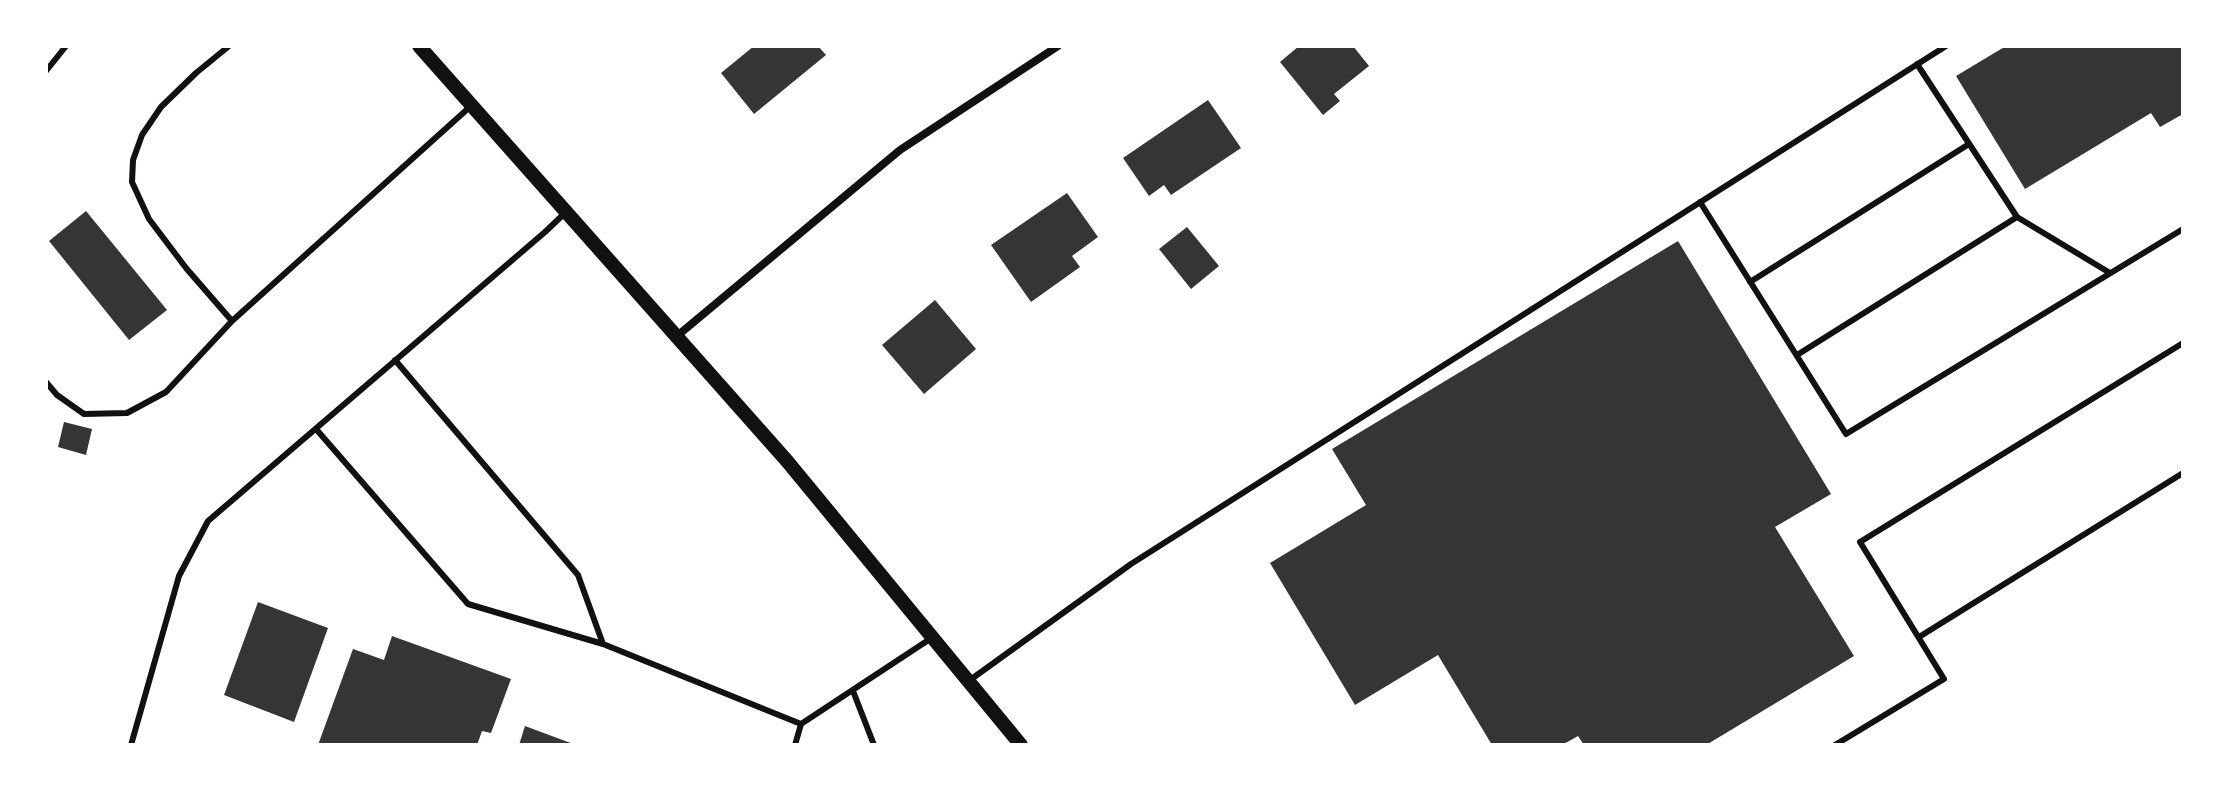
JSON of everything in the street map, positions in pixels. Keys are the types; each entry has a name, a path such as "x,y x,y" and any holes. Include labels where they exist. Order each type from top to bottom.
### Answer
{"street":[{"path":"419,46 787,461 1021,745"},
{"path":"677,336 900,150 1058,46"}],"lane":[{"path":"46,71 66,46"},
{"path":"229,46 161,107 142,135 133,160 132,182 149,219 232,321"},
{"path":"969,681 1131,564 1946,46"},
{"path":"1917,64 2017,217 2110,273"},
{"path":"46,382 57,395 84,414 127,413 166,392 232,321 472,105"},
{"path":"1750,282 1969,144"},
{"path":"1700,202 1846,434 2183,229"},
{"path":"131,745 179,576 208,521 566,212"},
{"path":"1797,355 2017,217"},
{"path":"1835,745 1944,679 1860,542 2183,343"},
{"path":"395,360 578,575 603,644"},
{"path":"316,429 468,604 603,644 801,724"},
{"path":"1919,637 2183,473"},
{"path":"795,745 801,724 933,637"},
{"path":"853,691 874,745"}],"building":[{"path":"754,46 818,46 826,55 754,114 721,73"},
{"path":"1299,46 1353,46 1369,66 1334,94 1340,101 1323,115 1280,62"},
{"path":"2006,46 2183,46 2183,114 2160,127 2151,113 2025,189 1956,76"},
{"path":"1208,100 1241,148 1171,195 1164,185 1149,196 1123,158"},
{"path":"1067,193 1098,237 1072,256 1080,267 1031,302 991,245"},
{"path":"86,211 167,310 129,340 49,241"},
{"path":"1187,227 1219,266 1191,289 1159,249"},
{"path":"1678,241 1831,494 1775,527 1854,656 1706,745 1584,745 1578,736 1562,745 1492,745 1438,655 1355,705 1270,563 1366,505 1332,449"},
{"path":"935,300 976,349 924,394 882,345"},
{"path":"64,422 92,429 86,455 58,447"},
{"path":"258,602 328,628 294,722 224,695"},
{"path":"392,636 511,679 491,733 482,731 477,745 318,745 353,649 384,660"},
{"path":"525,726 576,745 519,745"}]}
